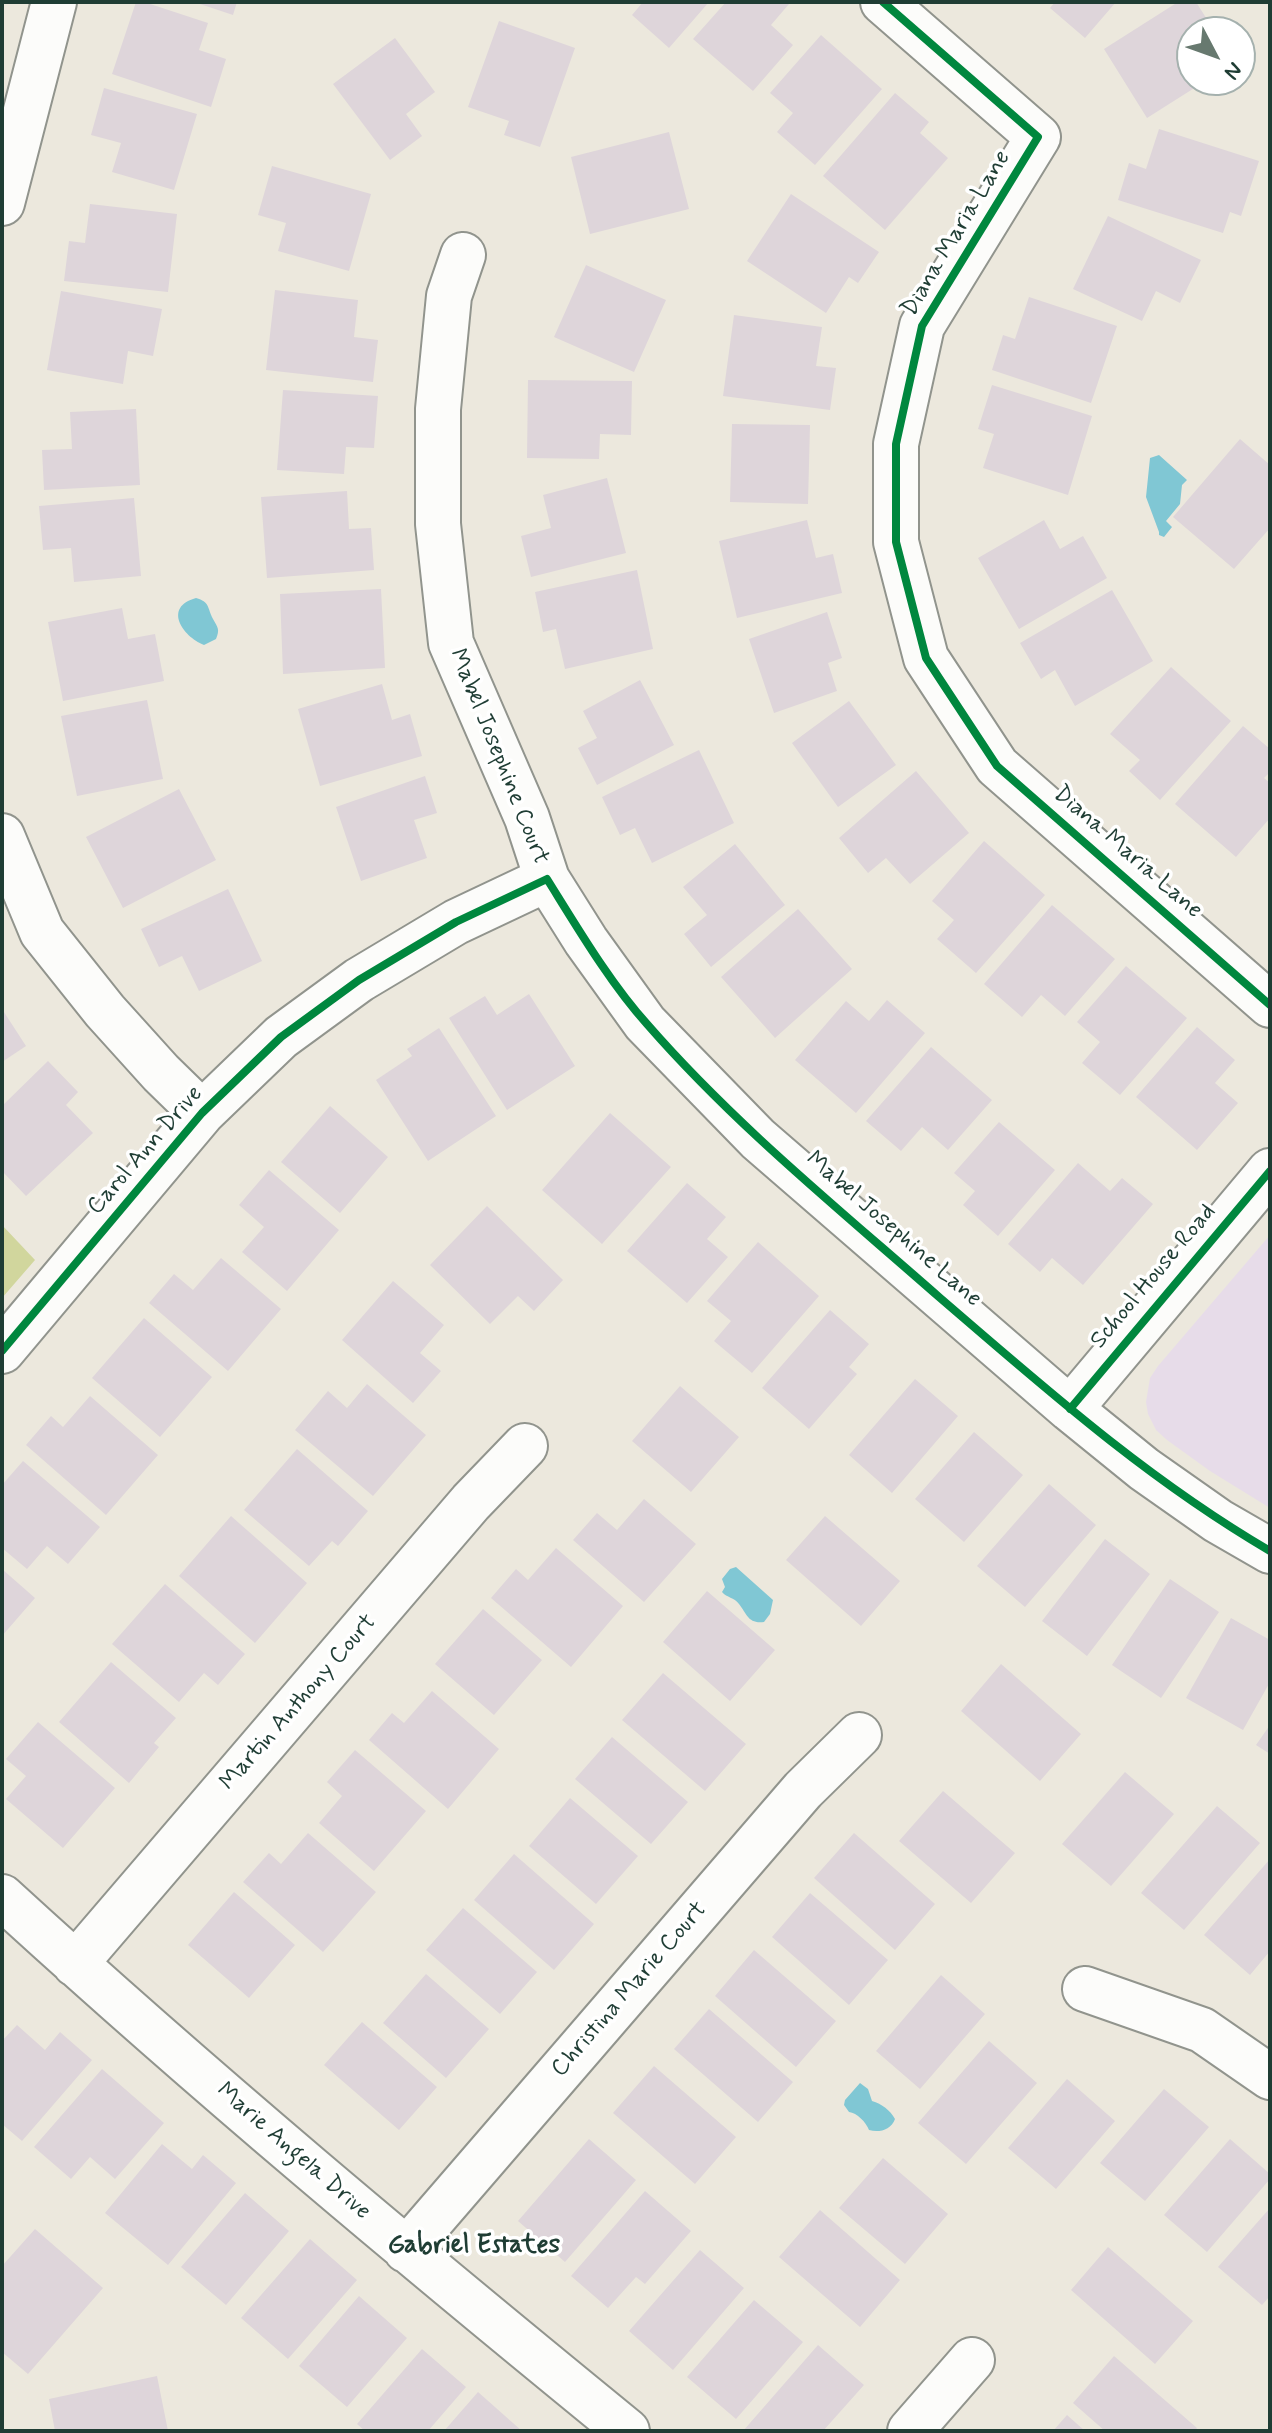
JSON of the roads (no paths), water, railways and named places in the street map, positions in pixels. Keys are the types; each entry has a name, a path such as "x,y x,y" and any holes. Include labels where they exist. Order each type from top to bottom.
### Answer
{"street":[{"path":"2,203 54,2"},
{"name":"Diana Maria Lane","path":"893,11 1038,137 922,326 896,444 896,542 926,658 997,766 1270,1005"},
{"name":"Mabel Josephine Court","path":"463,255 449,296 438,409 438,524 451,643 527,818 547,879"},
{"path":"2,836 42,932 105,1011 202,1113"},
{"name":"Carol Ann Drive","path":"2,1351 202,1113 281,1037 359,980 456,922 547,879"},
{"name":"Mabel Josephine Lane","path":"547,879 586,941 645,1023 758,1139 1070,1409 1144,1469 1218,1521 1270,1551"},
{"name":"School House Road","path":"1070,1409 1270,1171"},
{"name":"Martin Anthony Court","path":"75,1964 461,1514 525,1446"},
{"name":"Christina Marie Court","path":"406,2250 803,1790 859,1735"},
{"name":"Marie Angela Drive","path":"2,1897 75,1964 406,2250 627,2431"},
{"path":"1085,1989 1202,2030 1270,2077"},
{"path":"910,2431 972,2360"}],"water":[{"path":"1159,455 1187,480 1182,485 1180,504 1166,521 1172,527 1164,537 1159,535 1146,497 1150,458"},
{"path":"196,598 206,603 218,629 216,639 204,645 189,635 179,622 180,608"},
{"path":"736,1567 773,1600 770,1614 764,1622 751,1620 737,1602 722,1592 725,1587 722,1579"},
{"path":"860,2083 868,2089 872,2101 885,2108 895,2119 888,2128 869,2130 861,2118 849,2112 844,2105"}],"district":[{"name":"Gabriel Estates","path":"474,2247"}]}
